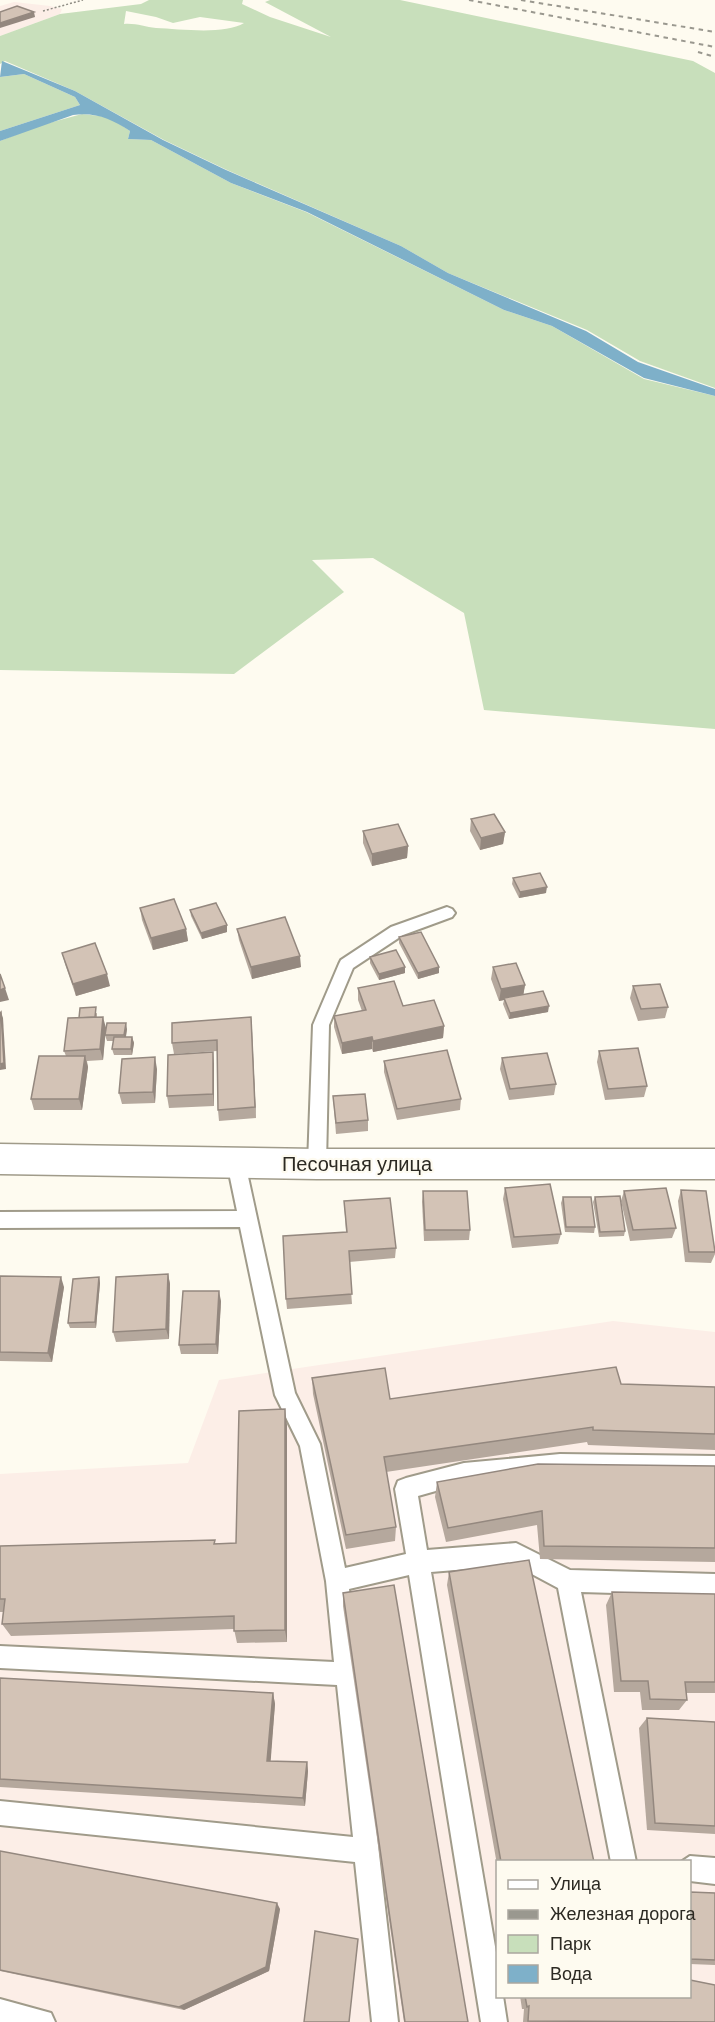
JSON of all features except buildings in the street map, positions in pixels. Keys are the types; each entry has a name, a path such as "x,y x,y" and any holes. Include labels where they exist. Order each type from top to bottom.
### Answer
{"street":[{"name":"Песочная улица","path":"0,1159 318,1164 715,1164"}],"lane":[{"path":"318,1164 321,1026 348,964 397,931 447,914"},
{"path":"236,1163 285,1395 310,1444 337,1581 385,2022"},
{"path":"0,1220 248,1219"},
{"path":"494,2022 406,1489 464,1473 560,1464 715,1466"},
{"path":"337,1581 419,1562 516,1554 568,1581 715,1585"},
{"path":"568,1581 624,1860"},
{"path":"0,1658 347,1674"},
{"path":"0,1814 366,1851"},
{"path":"691,1869 715,1871"},
{"path":"0,2012 42,2022"}],"path":[{"path":"44,11 83,0"}],"shaded area":[{"path":"14,2 62,9 60,14 0,36 0,6"},
{"path":"613,1321 715,1332 715,2022 0,2022 0,1474 188,1463 219,1380"}],"green space":[{"path":"149,0 243,0 242,4 270,17 331,37 265,2 270,0 400,0 693,61 715,73 715,388 640,361 587,330 448,273 401,246 164,140 75,91 5,61 0,64 0,36 60,14 141,4","holes":["126,11 173,23 200,17 244,23 236,27 214,30 156,28 124,24"]},
{"path":"24,74 75,97 80,105 0,131 0,77"},
{"path":"82,114 109,117 130,131 128,139 151,140 231,183 306,212 504,310 552,326 644,379 715,396 715,729 484,710 464,613 373,558 312,560 344,592 234,674 0,670 0,141 38,126"}],"water":[{"path":"2,61 75,91 163,140 401,246 448,273 586,331 638,362 715,389 715,396 644,378 552,326 504,310 307,212 231,183 151,140 128,139 130,131 103,117 73,115 0,141 0,131 80,105 75,97 24,74 0,77"}],"railway":[{"path":"469,0 715,47"},
{"path":"521,0 715,32"},
{"path":"698,52 715,57"}]}
